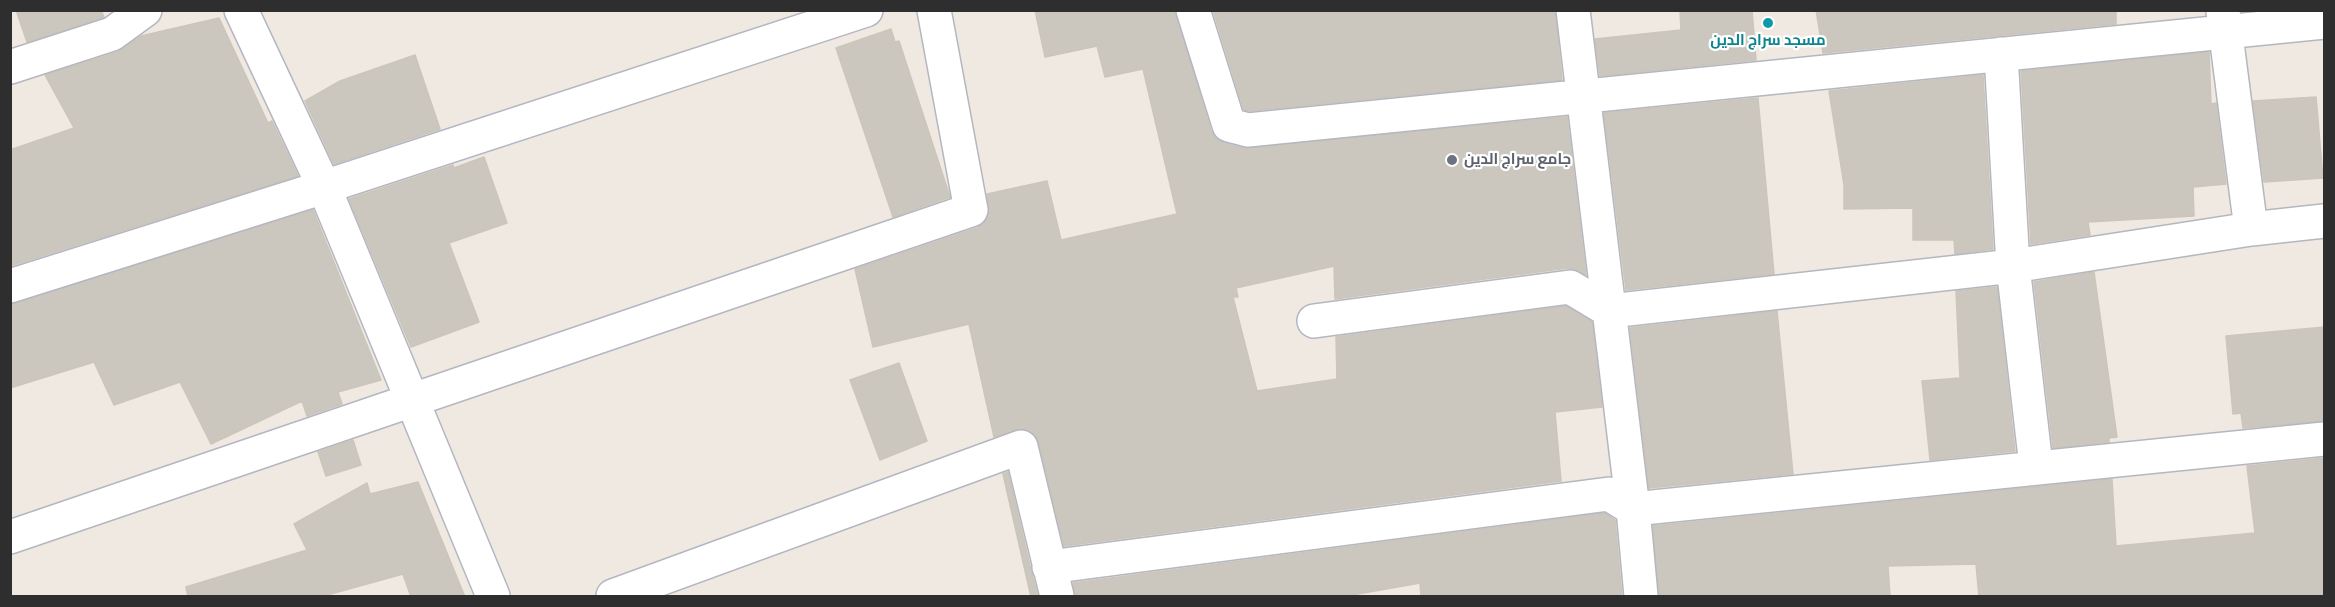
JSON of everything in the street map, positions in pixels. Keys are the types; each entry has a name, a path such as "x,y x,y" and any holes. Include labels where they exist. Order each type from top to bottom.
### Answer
{"street":[{"path":"10,67 112,34 145,10"},
{"path":"241,10 324,187 493,597"},
{"path":"10,286 324,187 866,10"},
{"path":"10,537 971,210 934,10"},
{"path":"1193,10 1229,124 1248,129 2001,54 2224,22 2325,22"},
{"path":"1573,10 1633,509 1641,597"},
{"path":"2224,22 2251,229"},
{"path":"2001,54 2013,266 2036,466"},
{"path":"1314,321 1570,288 1610,311 2013,266 2251,229 2325,221"},
{"path":"613,597 1021,447 1053,582 1609,494 1633,509 2036,466 2325,439"}],"building":[{"path":"16,10 101,10 104,17 27,42"},
{"path":"1035,10 1175,10 1211,131 1224,143 1243,148 1567,117 1586,275 1568,268 1335,299 1334,266 1236,288 1238,297 1233,297 1257,391 1337,379 1336,337 1566,306 1592,322 1602,407 1555,412 1561,481 1064,546 1039,443 1034,434 1024,429 994,437 969,324 873,347 855,269 977,228 989,216 987,194 1047,181 1061,240 1177,214 1143,69 1105,77 1097,46 1045,57"},
{"path":"1213,10 1555,10 1562,80 1244,110"},
{"path":"1680,10 1752,10 1756,60 1600,76 1595,39 1681,30"},
{"path":"1816,10 2116,10 2116,24 1823,53"},
{"path":"219,18 268,123 272,121 298,176 10,266 10,150 74,128 45,75 118,52 141,36"},
{"path":"891,29 895,42 899,41 950,197 893,217 836,48"},
{"path":"2209,52 2211,104 2216,103 2226,184 2193,187 2194,216 2088,222 2090,235 2031,244 2021,71"},
{"path":"415,55 440,129 334,164 305,101 340,81"},
{"path":"1983,75 1993,249 1955,254 1954,240 1913,240 1913,208 1844,209 1844,185 1829,91"},
{"path":"2316,97 2323,178 2264,182 2253,101"},
{"path":"1758,98 1774,274 1626,290 1604,113"},
{"path":"484,157 507,223 449,243 479,322 411,347 349,199"},
{"path":"313,210 381,380 338,392 342,404 307,416 302,401 211,444 180,382 114,405 94,362 10,388 10,304"},
{"path":"2094,272 2117,437 2109,438 2109,442 2053,448 2034,282"},
{"path":"1997,287 2015,451 1930,460 1922,381 1960,378 1956,291"},
{"path":"1777,311 1793,474 1649,488 1630,328"},
{"path":"2325,327 2325,421 2243,428 2241,413 2233,414 2226,336"},
{"path":"899,363 927,441 880,460 850,380"},
{"path":"353,440 361,465 326,476 318,452"},
{"path":"2325,458 2325,597 1979,597 1976,564 1888,566 1890,597 1659,597 1653,526 2112,479 2116,546 2255,533 2247,466"},
{"path":"1008,472 1038,597 1031,597 1003,474"},
{"path":"418,482 465,597 411,597 403,574 320,597 188,597 186,587 307,550 294,524 367,483 370,494"},
{"path":"1605,513 1615,520 1622,597 1421,597 1420,583 1341,597 1075,597 1073,583"}],"place":[{"name":"مسجد سراج الدين","path":"1768,23"},
{"name":"جامع سراج الدين","path":"1452,160"}]}
